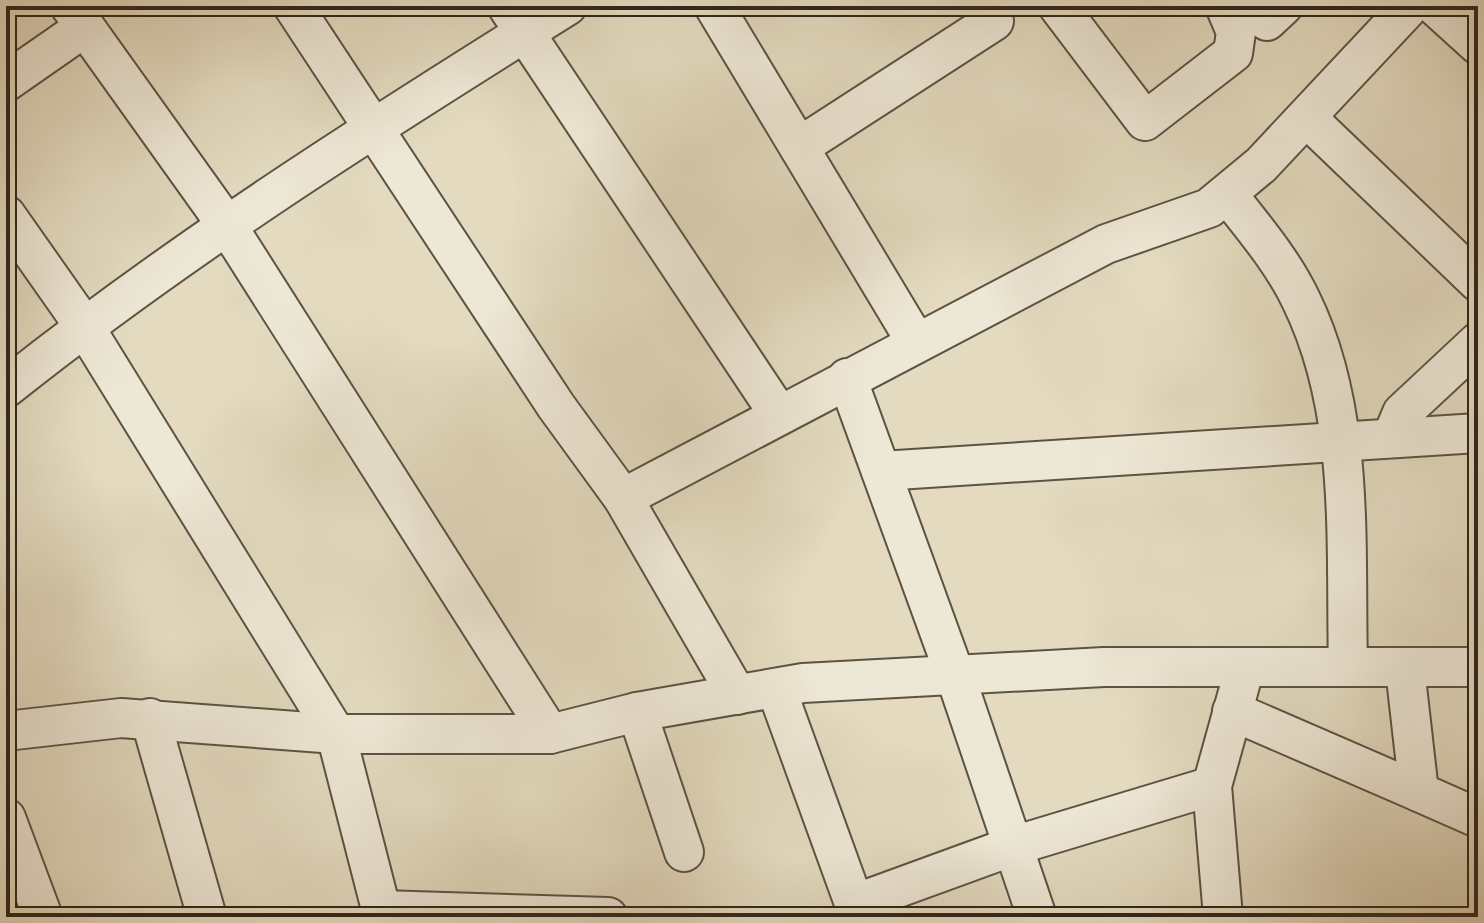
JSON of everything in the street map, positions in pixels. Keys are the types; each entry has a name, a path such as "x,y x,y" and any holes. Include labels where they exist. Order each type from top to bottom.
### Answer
{"street":[{"path":"293,6 556,406 623,498 737,695"},
{"path":"6,388 84,326 373,128 516,19 567,6"},
{"path":"714,6 916,342"},
{"path":"1058,6 1145,121 1233,53 1236,32 1225,6"},
{"path":"623,498 778,413 1106,244 1209,208 1228,195 1307,118 1410,6"},
{"path":"1435,6 1478,45"},
{"path":"6,82 77,16 228,227 550,734"},
{"path":"516,19 778,413"},
{"path":"799,147 994,21"},
{"path":"1307,118 1478,282"},
{"path":"1228,195 1268,246 1301,298 1316,335 1342,440 1348,666"},
{"path":"6,215 84,326 336,734 382,914 608,917"},
{"path":"1392,437 1402,413 1478,342"},
{"path":"847,378 955,675 1037,917"},
{"path":"881,471 1478,433"},
{"path":"6,731 121,718 150,718 336,734 550,734 637,712 803,683 1104,667 1478,667"},
{"path":"1223,917 1212,786 1245,667"},
{"path":"1405,669 1419,792"},
{"path":"776,688 857,911 1013,846 1212,786"},
{"path":"1232,711 1478,818"},
{"path":"637,712 684,852"},
{"path":"150,718 207,917"},
{"path":"6,818 43,917"}]}
